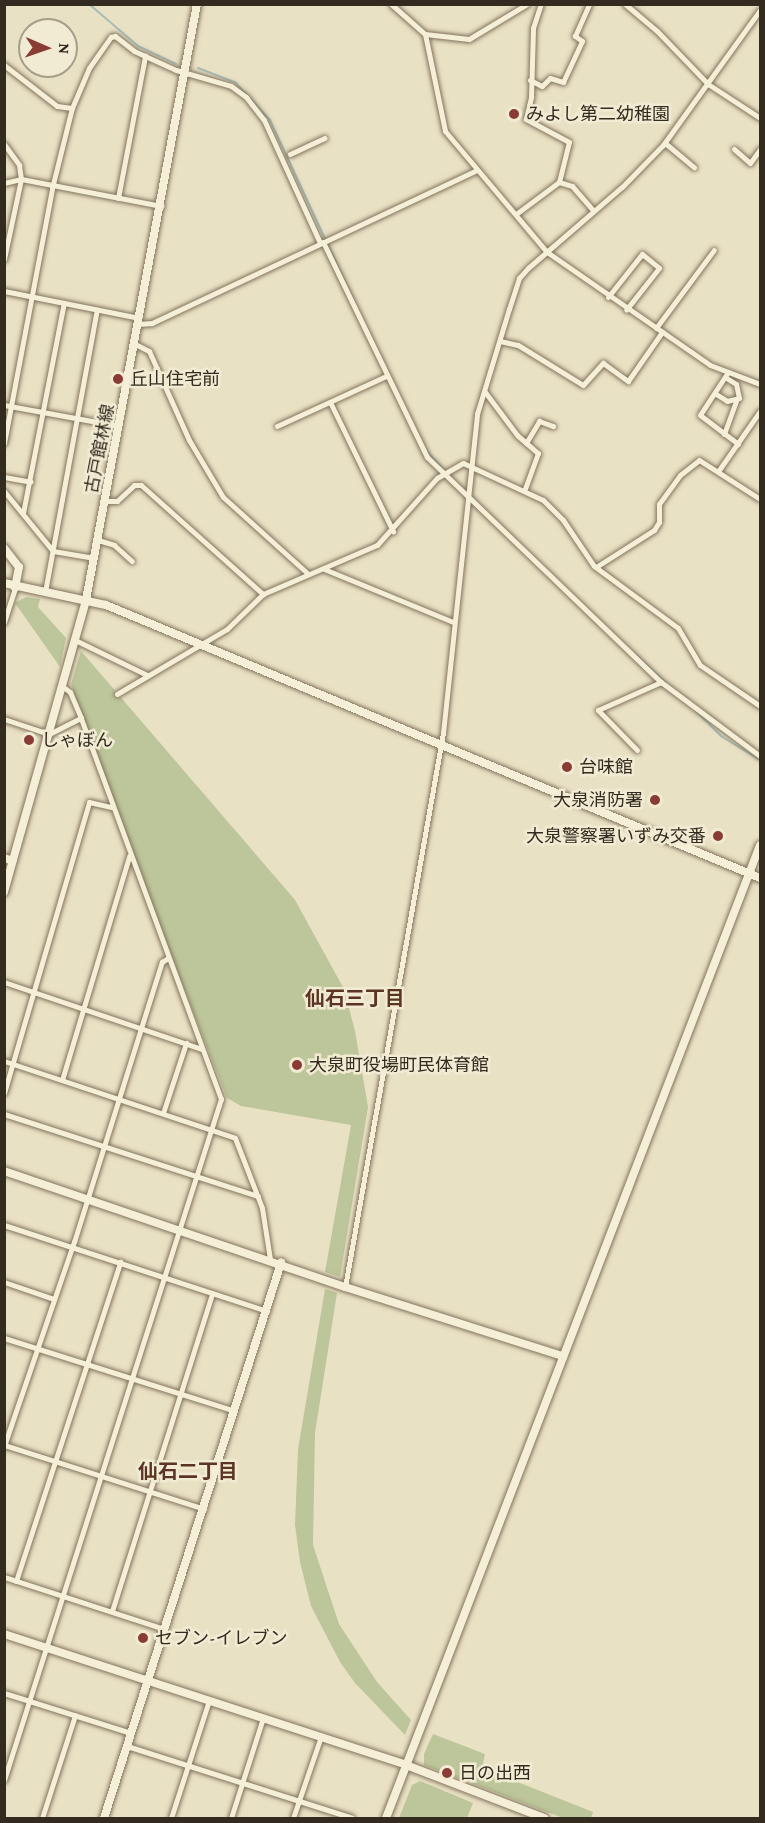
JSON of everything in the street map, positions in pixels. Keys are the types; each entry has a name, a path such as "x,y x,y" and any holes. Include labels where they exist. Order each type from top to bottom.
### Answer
{"street":[{"name":"古戸館林線","path":"4,892 87,600 197,4"},
{"path":"391,4 425,34 469,39 527,4"},
{"path":"516,214 560,182 568,142 526,119 533,28 541,4"},
{"path":"530,80 542,86 550,78 563,82 582,41 575,36 589,4"},
{"path":"625,4 657,31 708,84 760,118"},
{"path":"345,1287 441,744 466,495 477,414 519,278 594,212 665,143 760,10"},
{"path":"425,34 445,131 547,252 626,310 710,365 727,374 760,384"},
{"path":"4,443 52,186 72,108 89,68 111,37 115,36 145,56 186,73 231,86 249,100 264,120 420,447 443,474 661,682 760,756"},
{"path":"118,198 145,56"},
{"path":"4,65 57,106 72,108"},
{"path":"290,154 324,138"},
{"path":"665,143 694,167"},
{"path":"4,144 19,165 21,179 4,259"},
{"path":"734,149 750,163 760,149"},
{"path":"4,291 152,323 477,170"},
{"path":"4,183 21,179 160,207"},
{"path":"560,182 572,186 594,212"},
{"path":"656,328 714,250"},
{"path":"608,297 642,254 659,268 626,310"},
{"path":"23,513 31,482 64,303"},
{"path":"45,592 97,310"},
{"path":"500,340 518,345 583,385 603,363 628,381 662,332"},
{"path":"135,344 149,351 189,440 223,497 307,573"},
{"path":"727,374 716,394 700,415 738,444"},
{"path":"724,434 741,393 727,374"},
{"path":"277,426 386,376"},
{"path":"485,392 526,443 538,453 525,489"},
{"path":"716,394 727,401 737,399"},
{"path":"330,402 393,531"},
{"path":"4,405 119,426"},
{"path":"719,470 760,411"},
{"path":"526,443 539,421 553,426"},
{"path":"596,567 654,530 659,522 659,504 689,465 699,460 719,470 760,500"},
{"path":"117,694 227,629 263,594 307,573 357,556 393,531 443,474 463,463 525,489 543,500 563,520 596,567 678,628 700,665 760,706"},
{"path":"4,477 31,482"},
{"path":"105,501 117,501 134,485 141,485 263,594"},
{"path":"4,490 53,551 94,558"},
{"path":"98,540 114,545 132,561"},
{"path":"4,548 19,567 4,622"},
{"path":"324,568 453,622"},
{"path":"4,583 15,588 87,600 200,643 760,878"},
{"path":"75,640 147,675"},
{"path":"637,750 598,710 661,682"},
{"path":"4,1780 167,1278 221,1099 111,807 81,718 70,692 62,686"},
{"path":"4,719 49,734 81,718"},
{"path":"4,1093 89,802 111,807"},
{"path":"386,1818 760,845"},
{"path":"62,1080 129,855"},
{"path":"4,858 13,861"},
{"path":"168,958 162,962 72,1247 5,1446 204,1509"},
{"path":"4,981 202,1049"},
{"path":"163,1113 186,1043"},
{"path":"4,1061 235,1138 258,1196 270,1258"},
{"path":"4,1114 197,1179 258,1196"},
{"path":"4,1171 270,1258 345,1287 563,1356"},
{"path":"4,1225 267,1311"},
{"path":"16,1581 120,1262"},
{"path":"104,1818 150,1680 281,1263"},
{"path":"4,1282 54,1299"},
{"path":"112,1611 212,1293"},
{"path":"4,1338 235,1411"},
{"path":"4,1577 165,1629"},
{"path":"4,1634 321,1736 406,1765 544,1818"},
{"path":"4,1693 131,1733"},
{"path":"171,1818 209,1700"},
{"path":"42,1818 75,1715"},
{"path":"231,1818 263,1718"},
{"path":"293,1818 321,1736"},
{"path":"127,1746 352,1818"}],"green space":[{"path":"26,597 40,599 38,607 66,638 60,667 15,603"},
{"path":"81,651 295,900 344,989 355,1031 368,1107 340,1277 325,1272 351,1125 241,1106 227,1098 116,814 71,684"},
{"path":"325,1289 337,1293 315,1433 313,1545 339,1624 377,1682 411,1720 405,1735 355,1683 340,1662 311,1606 300,1562 295,1525 298,1449"},
{"path":"433,1734 485,1754 482,1768 593,1812 591,1818 563,1818 424,1765 424,1754"},
{"path":"420,1781 473,1803 467,1818 399,1818 412,1785"}],"waterway":[{"path":"89,4 138,46 176,64"},
{"path":"198,68 235,82 270,120 355,303"},
{"path":"425,449 443,469"},
{"path":"635,654 666,683"},
{"path":"696,711 721,736 760,760"}],"place":[{"name":"みよし第二幼稚園","path":"514,114"},
{"name":"丘山住宅前","path":"118,379"},
{"name":"しゃぼん","path":"29,740"},
{"name":"台味館","path":"567,767"},
{"name":"大泉消防署","path":"655,800"},
{"name":"大泉警察署いずみ交番","path":"718,836"},
{"name":"大泉町役場町民体育館","path":"297,1065"},
{"name":"セブン-イレブン","path":"143,1638"},
{"name":"日の出西","path":"447,1773"}],"district":[{"name":"仙石三丁目","path":"355,998"},
{"name":"仙石二丁目","path":"188,1471"}]}
